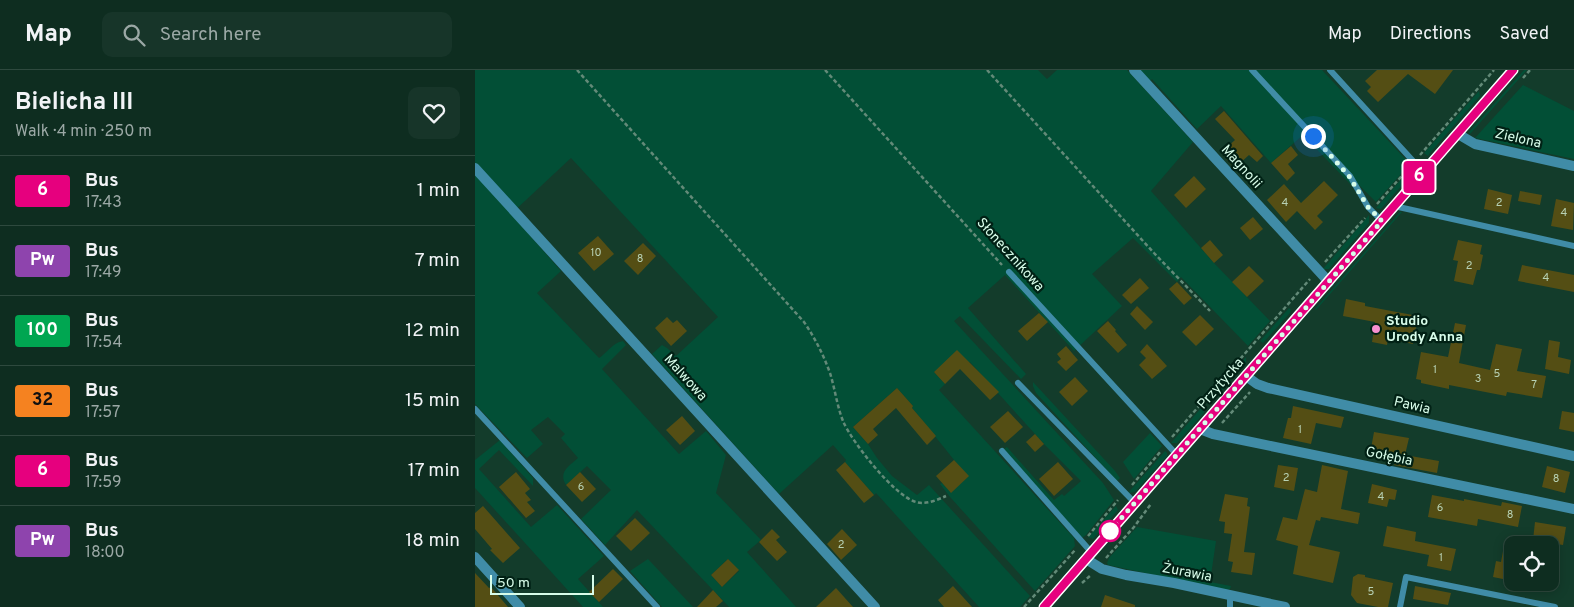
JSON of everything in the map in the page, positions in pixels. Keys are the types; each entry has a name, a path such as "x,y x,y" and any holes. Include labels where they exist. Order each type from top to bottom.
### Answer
{"main road":[{"name":"Przytycka","path":"1044,607 1513,70"}],"street":[{"name":"Magnolii","path":"1134,70 1329,282"},
{"name":"Zielona","path":"1458,134 1475,144 1574,166"},
{"name":"Malwowa","path":"475,168 875,607"},
{"name":"Pawia","path":"1247,376 1257,384 1268,388 1574,456"},
{"name":"Gołębia","path":"1200,429 1213,434 1574,509"},
{"name":"Żurawia","path":"1089,556 1103,569 1285,607"},
{"path":"475,557 521,607"}],"lane":[{"path":"1252,70 1349,176 1371,210 1382,221"},
{"path":"1330,70 1424,172"},
{"path":"1394,206 1574,246"},
{"name":"Słonecznikowa","path":"1009,272 1177,455"},
{"path":"1019,383 1135,503"},
{"path":"475,409 657,607"},
{"path":"1002,451 1082,542 1089,556"},
{"path":"1400,607 1406,576 1555,607"},
{"path":"1229,607 1230,596"}],"path":[{"path":"577,70 804,322 816,339 830,373 844,422 882,476 905,497 916,502 931,502 946,496"},
{"name":"Słonecznikowa","path":"825,70 1009,272"},
{"path":"987,70 1154,253 1210,311"},
{"path":"1024,607 1494,70"}],"green space":[{"path":"475,70 1038,70 1047,79 1057,70 1127,70 1193,142 1151,191 1214,263 1270,321 1248,346 1181,277 1177,282 1133,238 1092,274 1122,306 1074,351 1005,275 968,308 1026,374 1021,379 960,316 954,321 1103,483 1114,500 1082,538 1004,449 1007,447 1054,500 1062,494 1064,496 1081,481 1044,444 970,362 934,372 945,384 939,390 1074,538 1075,546 1035,591 940,484 942,483 951,492 968,476 897,388 853,427 892,476 917,495 929,485 1030,596 1020,607 979,607 876,493 874,495 845,462 846,460 833,445 779,494 652,354 662,345 676,356 718,317 571,158 511,214 561,271 537,293 599,358 613,346 623,341 626,345 602,369 679,454 706,431 726,455 716,493 761,540 747,552 796,607 729,607 637,510 605,545 581,519 611,490 587,466 566,485 564,473 578,458 561,438 565,434 548,417 531,430 543,444 527,458 475,404","holes":["728,559 739,571 722,587 711,575"]},
{"path":"1140,70 1322,70 1410,164 1376,202 1356,182 1352,186 1303,135 1271,163 1221,106 1197,129 1152,79 1150,81"},
{"path":"1524,70 1527,70 1470,134 1469,132"},
{"path":"1523,85 1574,111 1574,159 1475,138"},
{"path":"1479,91 1480,96 1428,156 1424,153"},
{"path":"1411,168 1411,175 1381,209 1376,208"},
{"path":"1402,212 1316,310 1315,309"},
{"path":"1369,215 1369,223 1329,269 1323,269"},
{"path":"1289,308 1291,310 1290,313 1263,343 1260,341"},
{"path":"1246,357 1246,363 1213,401 1208,400"},
{"path":"1033,382 1115,471 1120,478 1117,481 1036,393"},
{"path":"1202,407 1204,413 1177,443 1171,443"},
{"path":"1150,433 1162,446 1134,479 1123,462"},
{"path":"500,440 533,478 533,486 499,450 479,469 531,527 557,505 604,556 578,579 603,607 583,607 475,488 475,460"},
{"path":"1165,451 1167,456 1135,492 1128,493"},
{"path":"1116,506 1118,510 1093,539 1088,537"},
{"path":"1137,527 1216,541 1210,582 1231,586 1230,589 1224,590 1108,565 1109,558"},
{"path":"648,559 693,607 662,607 630,571"}],"building":[{"path":"1377,70 1453,70 1435,94 1408,74 1378,102 1367,91 1371,87 1365,81"},
{"path":"1224,111 1263,156 1257,162 1249,155 1239,164 1236,162 1232,166 1222,154 1235,140 1215,119"},
{"path":"1291,146 1298,155 1288,164 1295,173 1287,181 1271,163"},
{"path":"1194,176 1206,189 1186,208 1174,195"},
{"path":"1324,181 1338,195 1317,216 1323,222 1315,230 1297,211 1286,222 1267,200 1284,184 1301,203"},
{"path":"1488,189 1512,195 1508,214 1484,209"},
{"path":"1520,191 1542,195 1540,205 1518,201"},
{"path":"1556,199 1574,203 1573,230 1551,226"},
{"path":"1253,217 1263,229 1250,240 1240,228"},
{"path":"598,236 614,254 594,271 578,253"},
{"path":"1210,240 1223,255 1214,263 1201,248"},
{"path":"1458,240 1482,245 1480,254 1483,255 1480,270 1477,270 1473,285 1454,281 1458,261 1453,260"},
{"path":"643,243 656,256 638,275 624,261"},
{"path":"1522,265 1574,275 1574,292 1518,281"},
{"path":"1249,266 1264,281 1247,297 1232,282"},
{"path":"1140,278 1149,288 1131,304 1122,295"},
{"path":"1177,282 1192,298 1184,305 1169,289"},
{"path":"1346,299 1365,303 1365,306 1418,316 1413,344 1388,339 1387,345 1372,342 1375,322 1343,316"},
{"path":"1137,306 1153,322 1145,330 1130,314"},
{"path":"1039,313 1048,322 1027,341 1018,331"},
{"path":"1200,315 1214,329 1196,346 1182,332"},
{"path":"667,317 673,323 677,320 687,331 671,346 655,328"},
{"path":"1108,321 1127,345 1118,353 1097,331"},
{"path":"1455,323 1466,325 1459,363 1490,370 1496,344 1522,349 1517,371 1546,376 1542,398 1507,392 1506,396 1449,385 1449,389 1421,383 1421,380 1416,379 1421,352 1448,357"},
{"path":"1549,340 1560,342 1558,357 1571,360 1569,374 1545,369"},
{"path":"1147,344 1167,366 1152,379 1139,365 1146,358 1140,352"},
{"path":"1066,346 1078,360 1066,371 1057,362 1061,359 1057,354"},
{"path":"957,350 999,392 990,400 960,369 945,384 934,372"},
{"path":"1075,377 1088,391 1072,406 1059,392"},
{"path":"897,388 936,436 927,445 896,408 873,429 878,435 868,444 853,427"},
{"path":"1293,406 1344,417 1341,428 1316,423 1311,444 1283,438 1288,418 1291,418"},
{"path":"1008,411 1023,427 1005,443 990,427"},
{"path":"1562,411 1574,413 1574,432 1559,429"},
{"path":"682,416 695,431 680,445 666,430"},
{"path":"1374,432 1409,438 1405,455 1439,461 1437,473 1394,465 1396,458 1370,454"},
{"path":"1035,434 1044,444 1035,452 1026,442"},
{"path":"954,460 969,476 951,493 936,476"},
{"path":"845,462 874,495 864,503 836,470"},
{"path":"1058,462 1073,479 1054,496 1039,479"},
{"path":"1278,465 1298,468 1294,491 1274,487"},
{"path":"1322,465 1348,471 1341,509 1360,513 1358,524 1321,517 1320,521 1316,520 1309,545 1340,552 1333,583 1293,574 1298,546 1276,540 1283,517 1297,520 1305,489 1317,492"},
{"path":"1547,466 1570,472 1565,493 1542,487"},
{"path":"516,472 530,489 525,493 531,500 527,502 535,511 526,518 499,487"},
{"path":"580,472 596,489 582,502 566,485"},
{"path":"1372,484 1397,490 1395,500 1389,499 1387,507 1368,503"},
{"path":"1225,494 1248,498 1247,506 1250,507 1244,552 1255,553 1252,575 1231,572 1233,562 1228,561 1232,534 1224,533 1225,522 1219,521"},
{"path":"1432,495 1501,506 1502,502 1522,506 1518,527 1478,519 1477,526 1428,517"},
{"path":"483,506 520,548 503,563 490,550 492,549 475,529 475,513"},
{"path":"635,518 650,533 631,551 616,536"},
{"path":"1535,522 1566,527 1563,545 1559,544 1559,536 1533,536"},
{"path":"1387,526 1416,532 1415,541 1456,549 1451,571 1427,566 1429,555 1383,546"},
{"path":"772,529 780,537 776,540 787,552 777,561 759,542"},
{"path":"842,529 857,545 841,560 827,544"},
{"path":"1504,551 1504,579 1493,577 1496,561 1501,562"},
{"path":"728,559 739,570 722,587 711,575"},
{"path":"613,569 623,579 599,602 589,592"},
{"path":"475,573 489,588 491,587 508,607 475,607"},
{"path":"1358,574 1393,583 1388,607 1357,603 1351,595 1353,577"},
{"path":"953,586 972,607 944,607 938,600"},
{"path":"1415,586 1451,593 1448,605 1413,599"},
{"path":"836,588 853,607 816,607"},
{"path":"713,590 723,601 716,607 697,607"},
{"path":"1105,595 1135,605 1135,607 1101,607"}],"bus line":[{"name":"6","path":"1044,607 1513,70"}],"place":[{"name":"Studio Urody Anna","path":"1376,329"}],"route":[{"path":"1110,531 1382,221 1368,207 1349,176 1313,136"}]}
